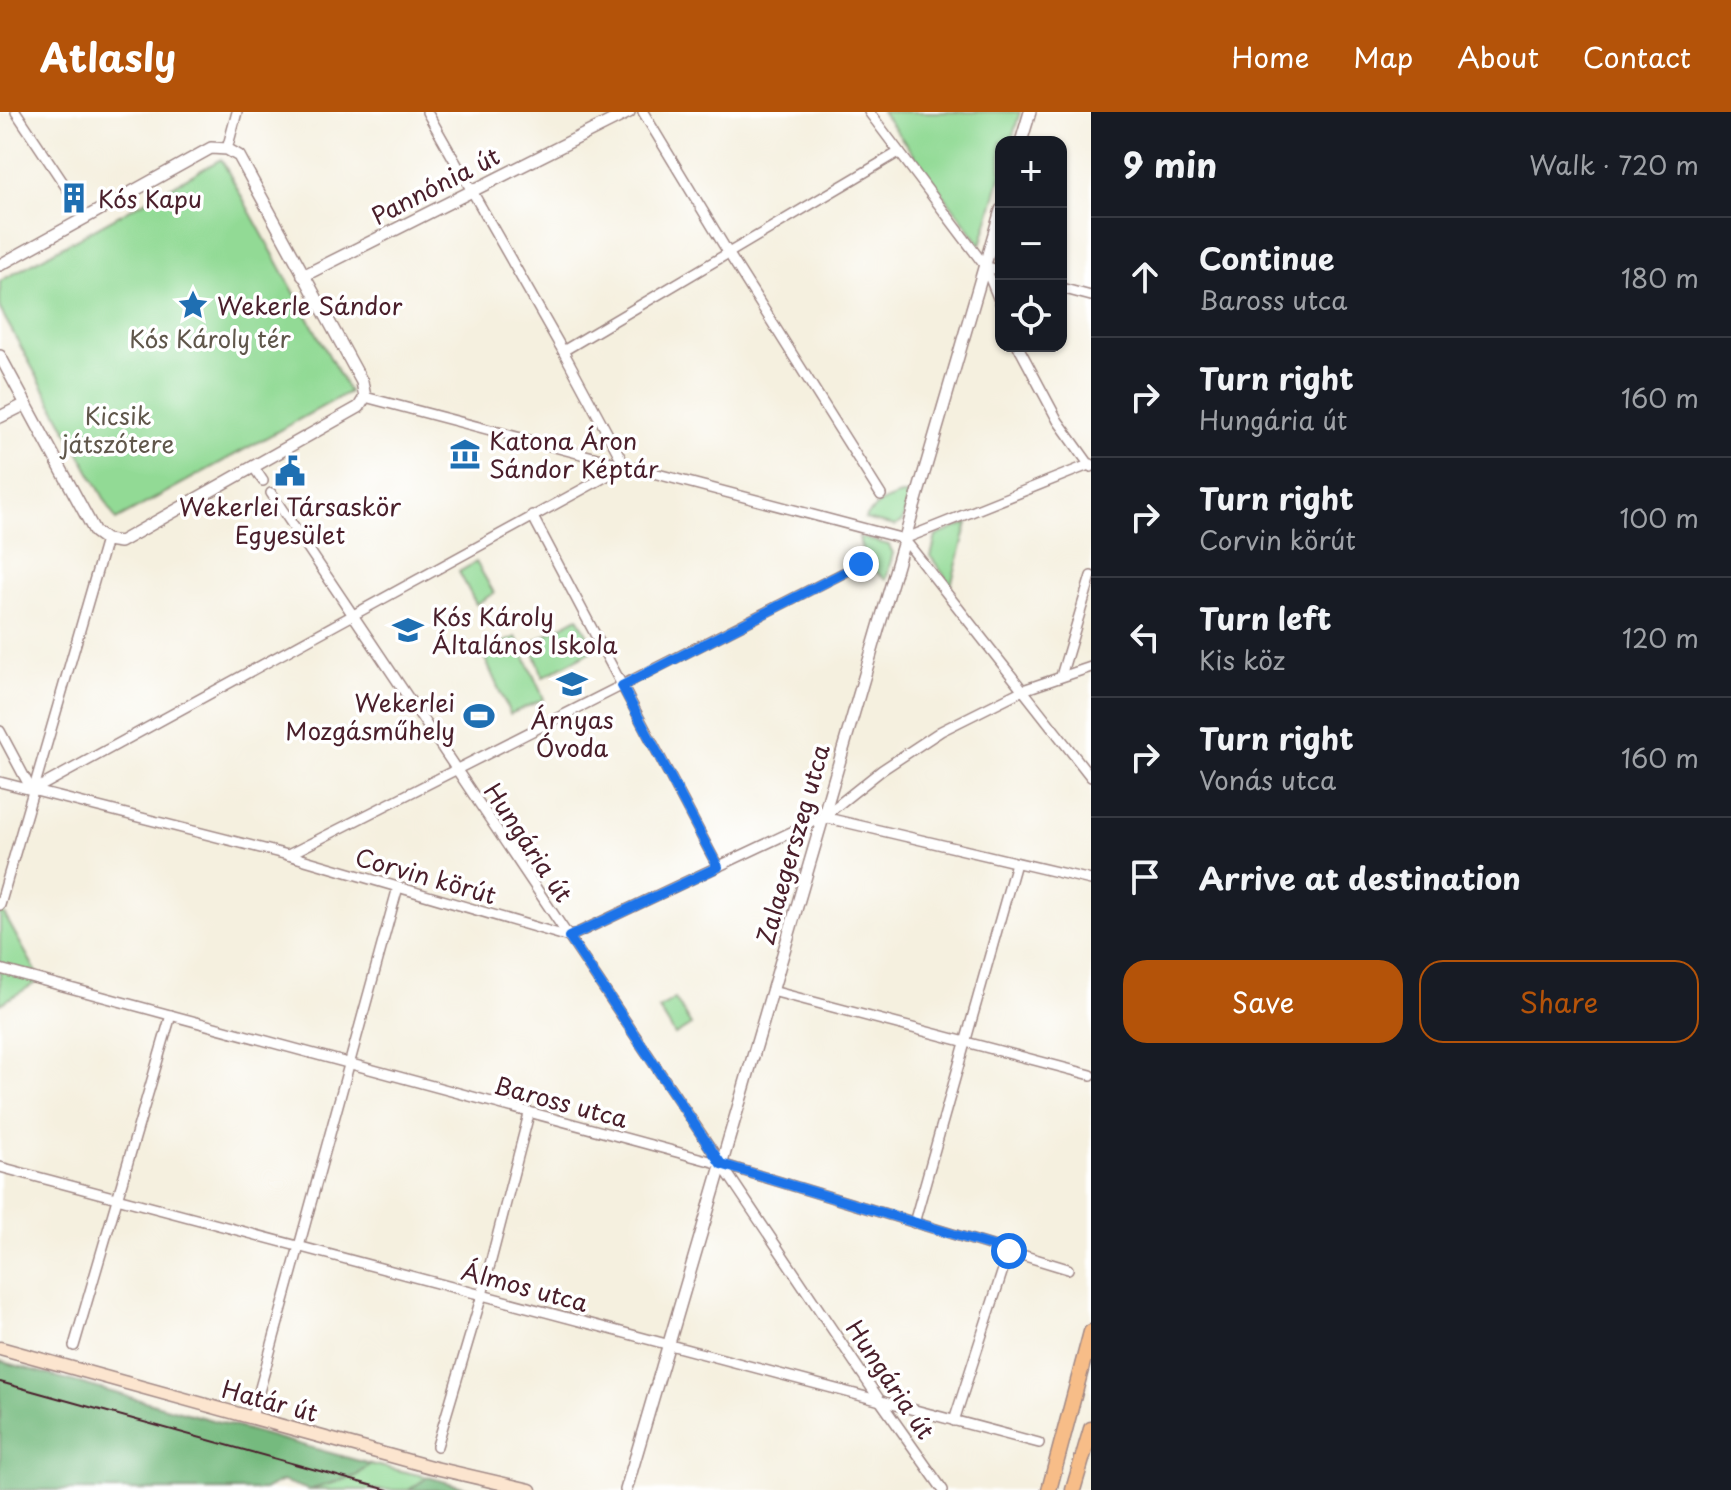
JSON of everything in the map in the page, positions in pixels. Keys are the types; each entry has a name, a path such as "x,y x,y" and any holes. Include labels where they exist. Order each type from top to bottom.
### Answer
{"main road":[{"path":"1049,1490 1091,1332"},
{"name":"Határ út","path":"0,1348 431,1467 530,1490"},
{"path":"1073,1490 1091,1429"}],"street":[{"path":"16,112 70,193"},
{"path":"227,149 237,112"},
{"path":"427,112 625,466"},
{"name":"Pannónia út","path":"303,276 629,112"},
{"path":"643,112 881,495"},
{"path":"869,112 985,266 995,290"},
{"path":"1023,136 1030,112"},
{"path":"0,265 211,148 227,149 239,156 362,382 365,397 359,407 120,542 106,540 95,532 0,356"},
{"path":"563,351 899,152"},
{"path":"77,203 85,218"},
{"name":"Zalaegerszeg utca","path":"626,1490 995,231"},
{"path":"985,266 995,269"},
{"path":"1067,290 1091,296"},
{"path":"365,397 904,539 1090,465 1058,421 1021,352"},
{"path":"0,417 26,404"},
{"path":"253,466 263,481"},
{"path":"32,791 625,466"},
{"name":"Hungária út","path":"271,493 943,1490"},
{"path":"532,515 718,867"},
{"path":"904,539 1091,777"},
{"path":"0,905 106,540"},
{"path":"288,855 861,564"},
{"path":"1061,676 1091,576"},
{"path":"569,937 823,817 882,770 941,731 1023,690 1091,667"},
{"path":"0,731 32,791"},
{"name":"Corvin körút","path":"0,782 288,855 569,937"},
{"path":"823,817 1091,880"},
{"path":"914,1223 1016,863"},
{"path":"252,1417 398,887"},
{"name":"Baross utca","path":"0,969 721,1164 1068,1269"},
{"path":"772,991 1091,1075"},
{"path":"74,1346 171,1015"},
{"path":"437,1446 482,1295 529,1114"},
{"name":"Álmos utca","path":"0,1167 1039,1443"},
{"path":"954,1421 1009,1251"}],"green space":[{"path":"882,112 1020,112 1013,136 995,136 995,196 981,245"},
{"name":"Kós Károly tér","path":"221,159 349,392 116,520 0,309 0,281"},
{"path":"901,495 910,495 902,522 895,526 865,519 880,504"},
{"path":"968,523 951,585 931,557 936,536"},
{"path":"859,537 889,545 893,553 886,579 867,561"},
{"path":"476,562 494,593 476,604 459,572"},
{"path":"578,617 595,649 543,677 531,643"},
{"path":"516,637 544,699 510,714 482,652"},
{"path":"0,907 41,980 0,1004"},
{"path":"675,999 691,1025 675,1035 659,1009"},
{"path":"0,1361 370,1464 356,1476 309,1490 282,1481 264,1490 0,1490"},
{"path":"370,1464 428,1477 409,1490 309,1490 356,1476"},
{"path":"428,1477 474,1490 409,1490"}],"tram line":[{"path":"0,1382 388,1490"}],"place":[{"name":"Kós Kapu","path":"74,198"},
{"name":"Wekerle Sándor","path":"193,305"},
{"name":"Katona Áron Sándor Képtár","path":"465,454"},
{"name":"Wekerlei Társaskör Egyesület","path":"290,471"},
{"name":"Kós Károly Általános Iskola","path":"408,630"},
{"name":"Árnyas Óvoda","path":"572,684"},
{"name":"Wekerlei Mozgásműhely","path":"479,716"}],"route":[{"path":"861,564 622,686 718,867 569,937 721,1164 1009,1251"}],"park label":[{"name":"Kicsik játszótere","path":"118,429"}]}
